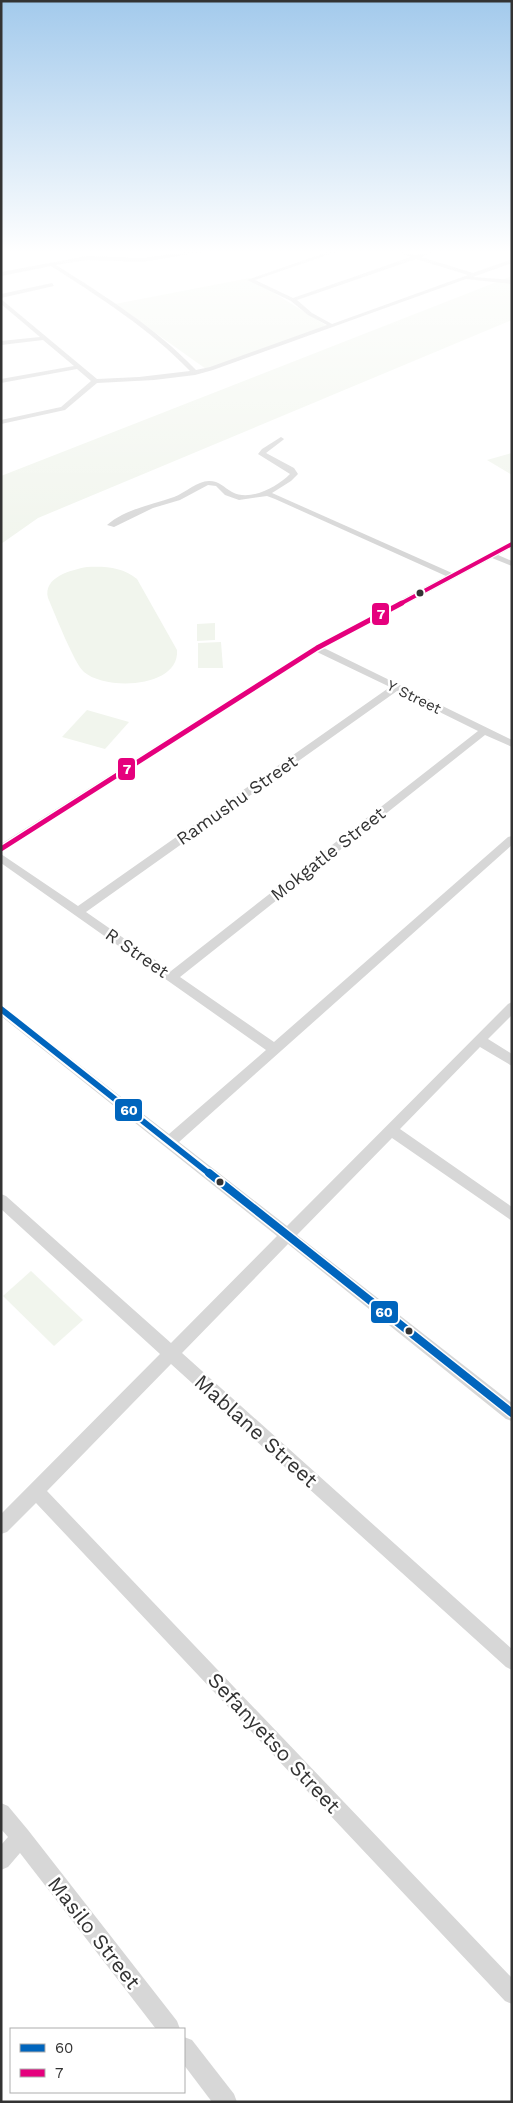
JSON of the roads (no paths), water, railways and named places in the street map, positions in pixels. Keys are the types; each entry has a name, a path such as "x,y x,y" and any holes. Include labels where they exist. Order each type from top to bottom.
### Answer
{"street":[{"path":"59,350 96,381 124,381 195,372 228,364 266,350"},
{"path":"172,350 195,372"},
{"path":"1,381 78,367"},
{"path":"1,422 63,408 96,381"},
{"path":"267,494 275,486 291,478 294,474 291,470 262,454 264,450 281,439"},
{"path":"111,525 150,506 177,498 204,483 218,484 228,493 239,498 267,494 278,497 452,576"},
{"path":"1,849 317,648 512,544"},
{"path":"492,555 512,564"},
{"name":"Y Street","path":"317,648 512,744"},
{"name":"Ramushu Street","path":"78,912 395,688"},
{"name":"Mokgatle Street","path":"172,977 484,731"},
{"path":"170,1142 512,840"},
{"name":"R Street","path":"1,858 274,1049"},
{"path":"1,1526 512,1007"},
{"path":"1,1009 512,1414"},
{"path":"479,1040 512,1061"},
{"path":"391,1130 512,1215"},
{"name":"Mablane Street","path":"1,1200 512,1661"},
{"name":"Sefanyetso Street","path":"36,1491 512,1994"},
{"name":"Masilo Street","path":"1,1813 168,2028"},
{"path":"1,1860 20,1837"},
{"path":"185,2049 226,2102"}]}
